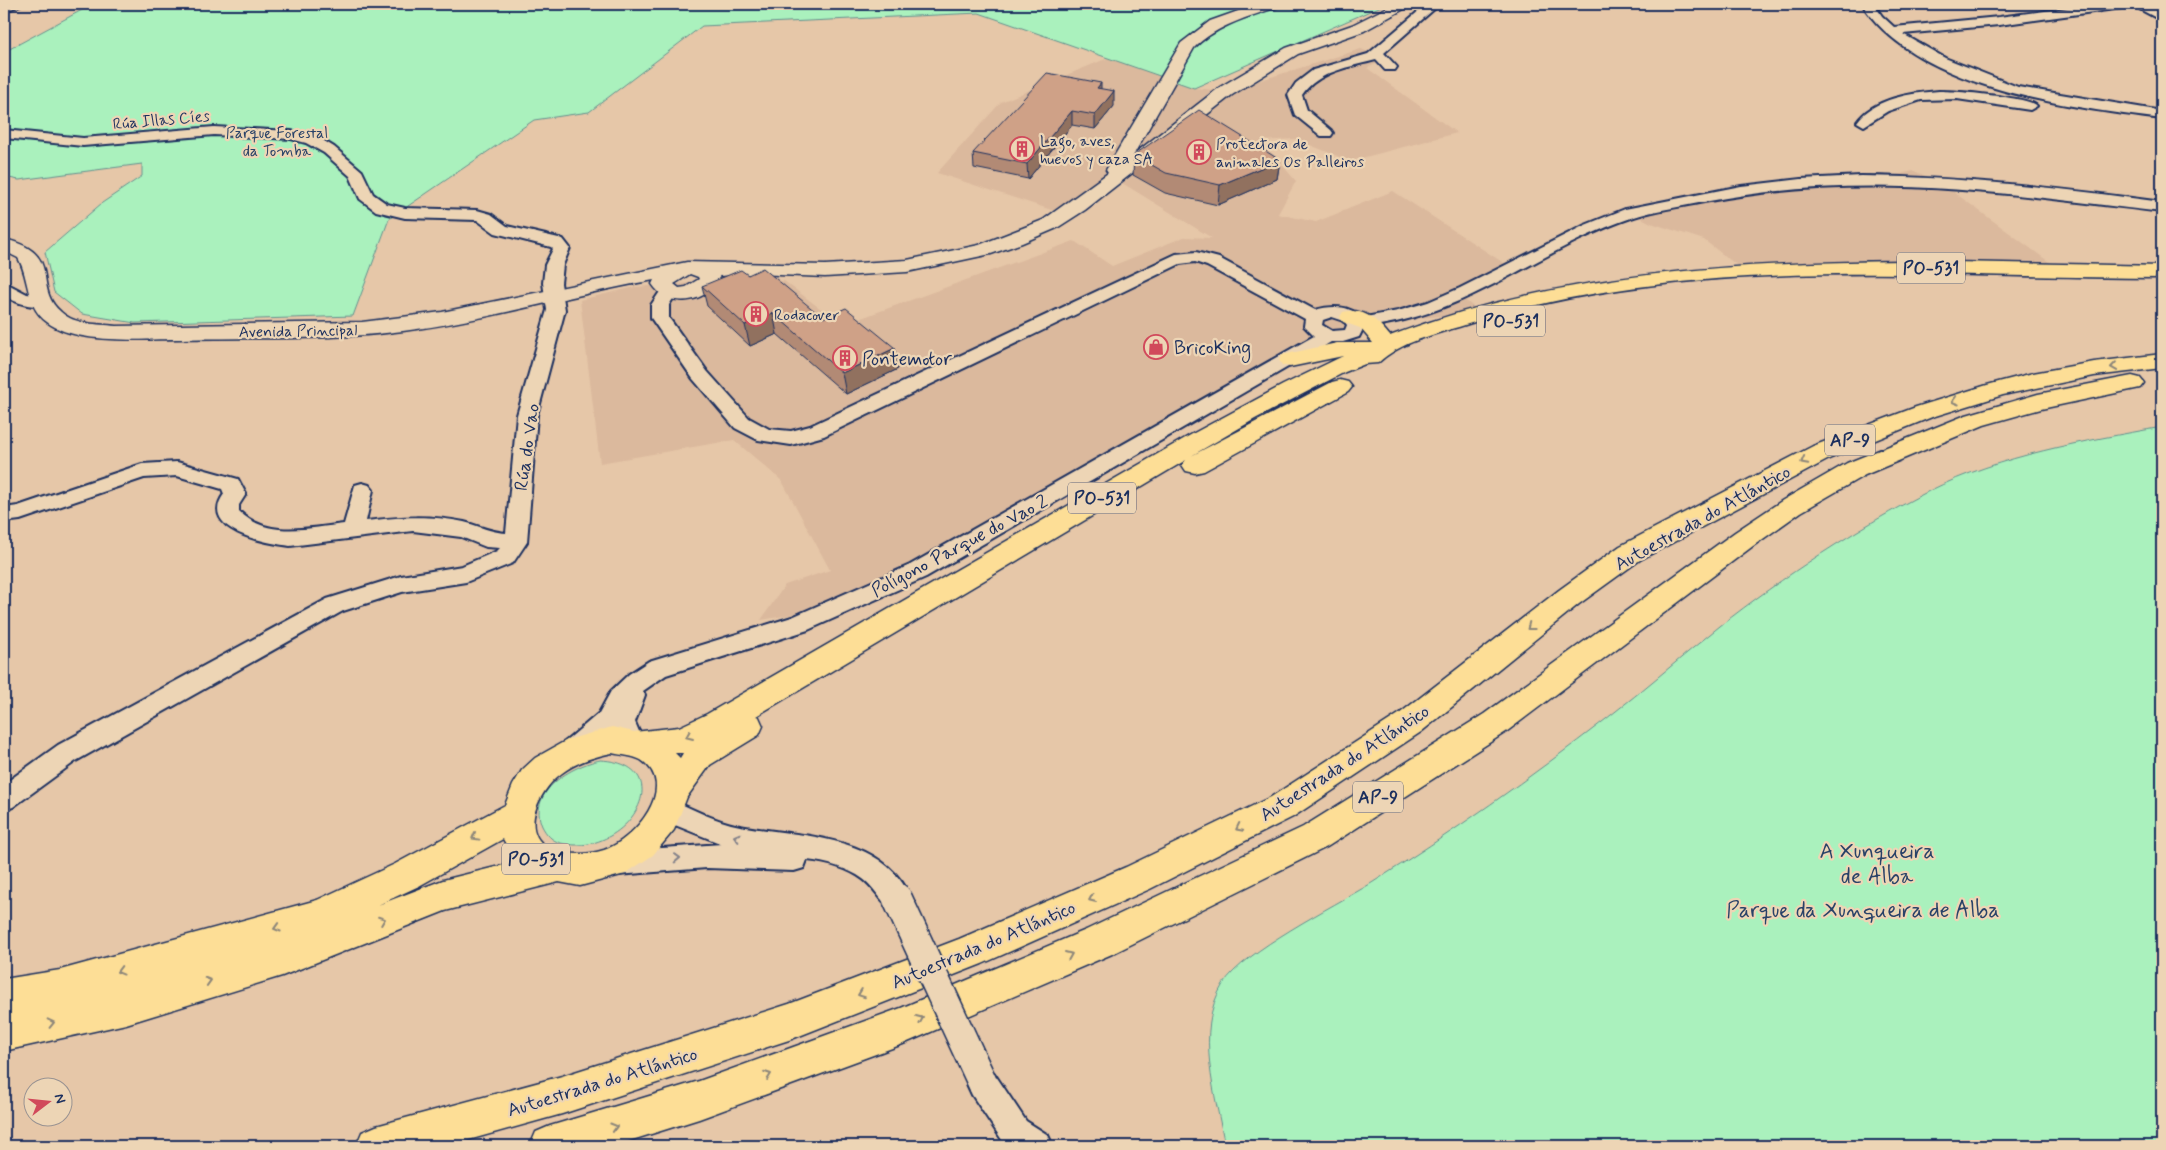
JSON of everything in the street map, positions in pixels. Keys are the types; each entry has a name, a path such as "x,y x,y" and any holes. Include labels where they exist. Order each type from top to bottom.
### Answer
{"main road":[{"name":"PO-531","path":"2162,272 1849,267 1744,270 1662,277 1608,285 1472,312 1376,352 1272,400 718,723 682,740 603,741 575,749 554,761 536,776 524,794 518,814 518,832 524,848 537,860 555,868 573,870 592,869 611,863 635,850 656,832 671,801 699,756 1069,536 1308,403 1425,348 1485,327 1621,293 1670,284 1758,276 1903,274 2162,279"},
{"path":"1361,321 1407,325 1472,312 1504,314 1544,313"},
{"path":"929,619 956,595 994,570 1214,445 1287,399 1366,361 1385,344 1361,321"},
{"path":"1290,360 1333,350 1353,348 1376,352"},
{"name":"Autoestrada do Atlántico","path":"376,1146 562,1095 789,1022 969,952 1130,882 1282,807 1410,722 1569,597 1630,553 1822,452 1924,412 1995,390 2086,371 2162,360"},
{"name":"Autoestrada do Atlántico","path":"550,1146 699,1100 903,1026 1108,938 1316,837 1495,723 1744,539 1792,506 1856,468 1975,420 2104,387 2162,378"},
{"path":"635,742 654,751 665,762 672,775 671,801"},
{"name":"PO-531","path":"4,997 60,988 248,937 323,914 407,875 518,814"},
{"name":"PO-531","path":"4,1033 126,1006 282,959 443,896 555,868"}],"street":[{"path":"4,8 16,4"},
{"path":"1114,178 1116,166 1138,129 1153,114 1187,46 1197,34 1212,25 1273,4"},
{"path":"1361,321 1331,312 1314,317 1213,262 1196,257 1176,259 817,430 791,438 765,435 742,423 700,375 673,336 675,312 674,284 696,268 707,275 754,268 867,270 924,263 984,250 1050,224 1078,206 1226,92 1292,51 1358,28 1405,4"},
{"path":"1326,134 1300,112 1295,95 1300,84 1312,75 1373,57 1434,4"},
{"path":"1868,4 1890,30 1907,44 1999,85 2029,94 2160,115"},
{"path":"1890,30 1999,21 2122,4"},
{"path":"2136,4 2162,17"},
{"path":"1376,53 1390,67"},
{"path":"1153,114 1179,114 1226,92"},
{"path":"1864,122 1886,107 1922,95 1938,93 2039,107 2160,115"},
{"path":"1153,114 1163,139"},
{"path":"1138,129 1152,138 1163,139"},
{"name":"Rúa Illas Cíes","path":"4,134 83,142 214,131 291,135 311,139 329,150 357,174 366,196 382,208 405,213 477,214 485,217 501,230 557,243 562,248 554,265 552,282 554,295"},
{"path":"1472,312 1572,238 1625,215 1716,193 1769,185 1836,180 1959,183 2059,192 2162,207"},
{"name":"Avenida Principal","path":"4,245 23,249 30,258 43,307 55,319 79,328 116,333 151,334 399,326 450,318 636,277 674,284"},
{"path":"4,287 12,294 25,300 41,301"},
{"name":"Rúa do Vao","path":"516,542 527,415 556,310 554,295"},
{"path":"1314,317 1313,326 1328,336 1342,337 1353,333 1356,325 1361,321"},
{"name":"Polígono Parque do Vao 2","path":"575,749 608,720 620,698 638,681 650,673 674,661 800,624 918,571 1290,360 1328,336"},
{"path":"4,515 20,513 142,471 177,469 231,484 235,494 228,504 228,512 236,523 271,537 290,538 413,522 464,530 486,538 516,542 505,557 466,574 401,584 336,606 67,753 4,799"},
{"path":"354,530 362,490"},
{"path":"635,742 622,722 627,707 650,673"},
{"path":"671,801 736,838 818,850 853,860 874,871 897,898 983,1084 1015,1132 1037,1146"},
{"path":"611,863 707,856 853,860"}],"shaded area":[{"path":"1361,49 1387,59 1367,68 1457,133 1350,161 1295,139 1261,141 1296,181 1278,214 1316,222 1393,191 1513,269 1461,297 1481,313 1365,322 842,606 761,620 785,585 830,570 782,481 734,440 600,463 580,300 635,287 750,279 784,281 842,325 1074,241 1112,266 1184,237 1212,238 1114,178 1064,214 937,173 1001,102 1108,58 1194,88 1226,91"},
{"path":"1914,171 1940,182 2060,270 1743,270 1704,240 1651,223 1632,213 1709,195 1872,180"}],"green space":[{"name":"Parque Forestal da Tomba","path":"93,4 1386,4 1194,88 979,13 702,26 589,112 534,120 389,219 353,316 135,323 82,314 54,292 45,252 102,203 142,176 142,164 19,180 4,177 4,52"},
{"name":"Parque da Xunqueira de Alba","path":"2162,427 2162,1146 1225,1146 1210,1064 1210,1022 1214,1002 1223,984 1234,971 1250,958 1291,930 1401,865 1490,804 1606,719 1744,608 1795,571 1876,520 1956,478 1985,468 2073,444"},
{"path":"600,760 625,765 639,777 642,793 637,809 624,825 607,838 585,844 555,841 542,826 539,813 546,791 565,774"}],"building":[{"name":"Lago, aves, huevos y caza SA","path":"1047,73 1101,83 1097,88 1114,91 1095,115 1072,111 1027,164 973,153"},
{"path":"1199,110 1280,160 1220,185 1166,173 1134,155"},
{"path":"763,268 823,318 846,308 895,348 842,373 773,313 745,325 702,286 741,270 748,275"}],"place":[{"name":"Lago, aves, huevos y caza SA","path":"1022,149"},
{"name":"Protectora de animales Os Palleiros","path":"1199,152"},
{"name":"Rodacover","path":"756,314"},
{"name":"BricoKing","path":"1156,347"},
{"name":"Pontemotor","path":"845,358"}],"park label":[{"name":"A Xunqueira de Alba","path":"1877,862"}]}
